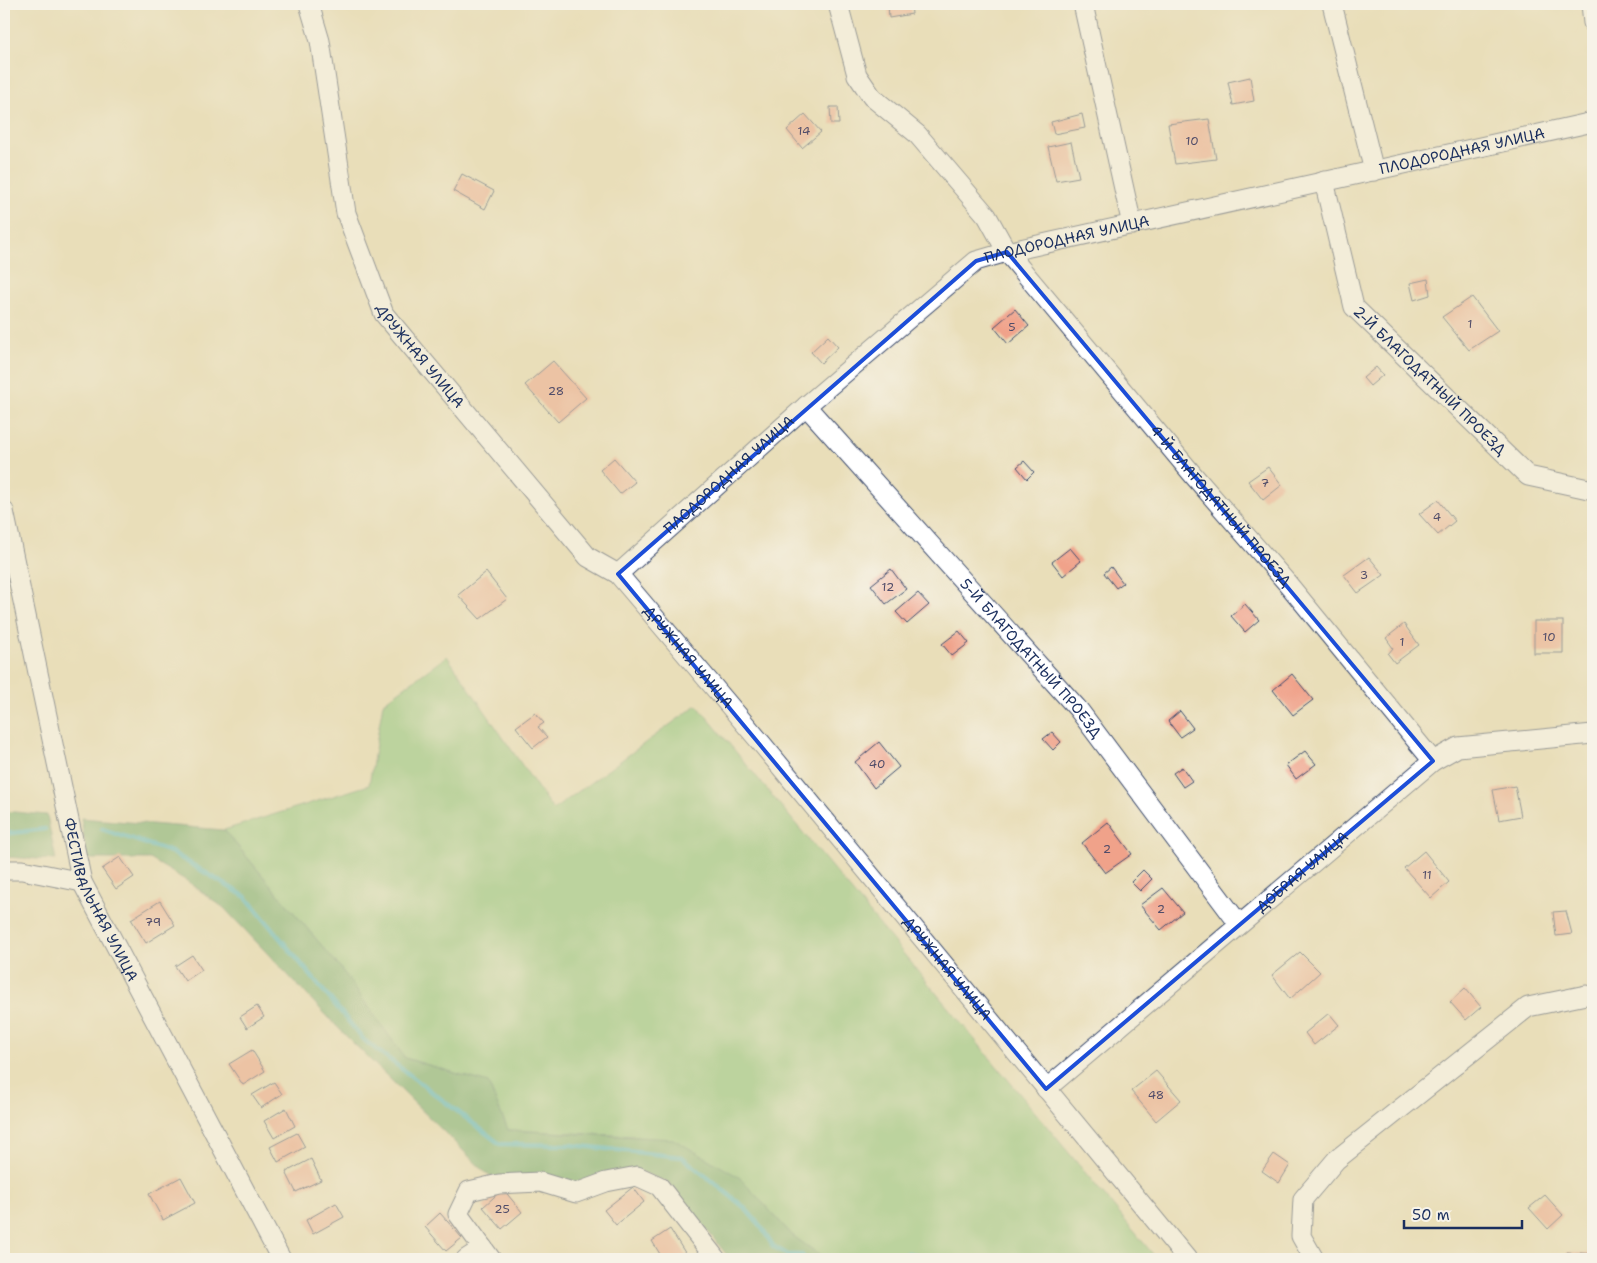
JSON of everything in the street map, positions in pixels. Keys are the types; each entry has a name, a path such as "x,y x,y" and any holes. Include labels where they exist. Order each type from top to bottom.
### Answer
{"street":[{"name":"ДРУЖНАЯ УЛИЦА","path":"309,4 320,41 346,213 384,314 588,557 618,574 762,744 1187,1259"},
{"name":"4-Й БЛАГОДАТНЫЙ ПРОЕЗД","path":"838,4 857,75 872,98 917,134 987,216 1008,252 1194,476 1288,584 1433,761"},
{"path":"1083,4 1132,225"},
{"path":"1332,4 1374,171"},
{"path":"1591,4 1593,23"},
{"name":"ПЛОДОРОДНАЯ УЛИЦА","path":"618,574 806,406 976,261 1008,252 1593,122"},
{"name":"2-Й БЛАГОДАТНЫЙ ПРОЕЗД","path":"1324,182 1354,307 1528,476 1593,490"},
{"name":"5-Й БЛАГОДАТНЫЙ ПРОЕЗД","path":"806,406 1078,709 1239,924"},
{"name":"ФЕСТИВАЛЬНАЯ УЛИЦА","path":"4,511 82,882 281,1259"},
{"name":"ДОБРАЯ УЛИЦА","path":"1046,1089 1433,761 1458,747 1593,734"},
{"path":"4,870 22,870 82,882"},
{"path":"1314,1259 1301,1236 1303,1199 1336,1160 1528,1007 1591,1000"},
{"path":"466,1259 487,1254 458,1214 469,1192 499,1184 540,1182 576,1193 606,1182 637,1176 659,1186 716,1259"}],"highlighted area":[{"path":"1007,252 1433,761 1046,1089 618,574 976,261"}],"green space":[{"path":"447,656 553,810 697,705 1157,1259 825,1259 792,1235 739,1177 635,1136 508,1130 488,1083 405,1058 339,966 224,830 369,785 383,703"},
{"path":"4,811 47,815 56,860 4,857"},
{"path":"81,818 224,830 339,966 405,1058 488,1083 508,1130 673,1139 739,1177 792,1235 825,1259 730,1259 669,1183 637,1170 577,1185 490,1177 348,1038 224,908 187,881 150,859 87,859"}],"building":[{"path":"888,4 911,4 912,14 889,18"},
{"path":"1250,77 1254,101 1233,105 1228,82"},
{"path":"830,107 838,107 839,124 831,124"},
{"path":"805,114 821,132 802,148 787,130"},
{"path":"1082,114 1085,128 1054,134 1051,122"},
{"path":"1209,119 1216,159 1175,164 1168,124"},
{"path":"1071,142 1079,177 1056,181 1048,147"},
{"path":"462,174 494,191 485,209 453,191"},
{"path":"1428,279 1430,295 1414,300 1410,283"},
{"path":"1472,297 1498,331 1469,350 1442,317"},
{"path":"1015,309 1029,326 1008,344 994,327"},
{"path":"828,336 838,347 821,363 811,352"},
{"path":"553,361 586,398 558,422 525,385"},
{"path":"1376,367 1383,375 1370,386 1363,378"},
{"path":"614,458 635,482 620,494 600,470"},
{"path":"1024,461 1034,472 1027,479 1017,467"},
{"path":"1268,467 1282,485 1263,500 1248,481"},
{"path":"1438,500 1455,521 1438,535 1419,514"},
{"path":"1070,548 1081,561 1063,576 1052,562"},
{"path":"1369,557 1384,575 1358,593 1344,575"},
{"path":"1111,567 1123,583 1116,588 1104,573"},
{"path":"891,569 906,589 886,604 871,585"},
{"path":"486,572 507,599 480,619 458,595"},
{"path":"918,593 929,605 907,624 896,612"},
{"path":"1245,604 1259,620 1245,632 1231,616"},
{"path":"1534,621 1563,621 1563,653 1534,653"},
{"path":"1404,624 1419,645 1395,663 1388,654 1393,648 1386,638"},
{"path":"959,631 969,643 952,656 942,644"},
{"path":"1292,674 1313,700 1293,715 1273,690"},
{"path":"1180,711 1193,728 1180,737 1168,721"},
{"path":"535,713 544,723 538,727 547,737 533,748 516,727"},
{"path":"1052,732 1061,742 1053,750 1043,739"},
{"path":"879,742 899,767 874,788 855,762"},
{"path":"1305,751 1316,764 1296,779 1286,765"},
{"path":"1182,767 1192,781 1183,787 1173,773"},
{"path":"1515,786 1521,816 1499,820 1493,790"},
{"path":"1108,822 1132,854 1105,873 1082,843"},
{"path":"1424,851 1449,882 1431,898 1404,868"},
{"path":"120,857 134,877 116,889 102,869"},
{"path":"1143,870 1152,879 1140,891 1131,882"},
{"path":"1163,888 1183,912 1161,930 1140,905"},
{"path":"160,901 175,925 146,943 131,919"},
{"path":"1566,911 1572,934 1556,936 1553,912"},
{"path":"1300,952 1320,972 1290,999 1272,975"},
{"path":"192,955 202,970 185,981 175,966"},
{"path":"1465,988 1481,1007 1466,1020 1450,1002"},
{"path":"257,1006 264,1017 247,1028 240,1017"},
{"path":"1329,1013 1339,1025 1314,1045 1305,1033"},
{"path":"252,1050 265,1071 243,1085 229,1064"},
{"path":"1156,1071 1181,1100 1156,1121 1131,1091"},
{"path":"274,1082 282,1094 261,1108 252,1095"},
{"path":"286,1108 295,1126 274,1138 264,1121"},
{"path":"297,1133 305,1147 278,1162 270,1147"},
{"path":"1274,1154 1290,1165 1279,1183 1262,1171"},
{"path":"311,1159 321,1180 296,1192 286,1172"},
{"path":"181,1177 195,1203 163,1220 149,1194"},
{"path":"633,1187 644,1202 616,1225 604,1210"},
{"path":"503,1189 522,1212 502,1229 483,1207"},
{"path":"1545,1195 1563,1215 1548,1229 1529,1208"},
{"path":"336,1203 344,1217 313,1234 306,1220"},
{"path":"440,1213 462,1238 446,1251 425,1227"},
{"path":"670,1229 689,1259 663,1259 652,1241"},
{"path":"1567,1252 1593,1254 1593,1259 1565,1259"}],"waterway":[{"path":"4,834 45,829"},
{"path":"102,829 171,852 246,897 364,1040 500,1144 571,1145 682,1157 744,1207 762,1228 773,1246 788,1255 802,1255 804,1259"},
{"path":"903,1259 907,1253 917,1255 921,1259"}]}
